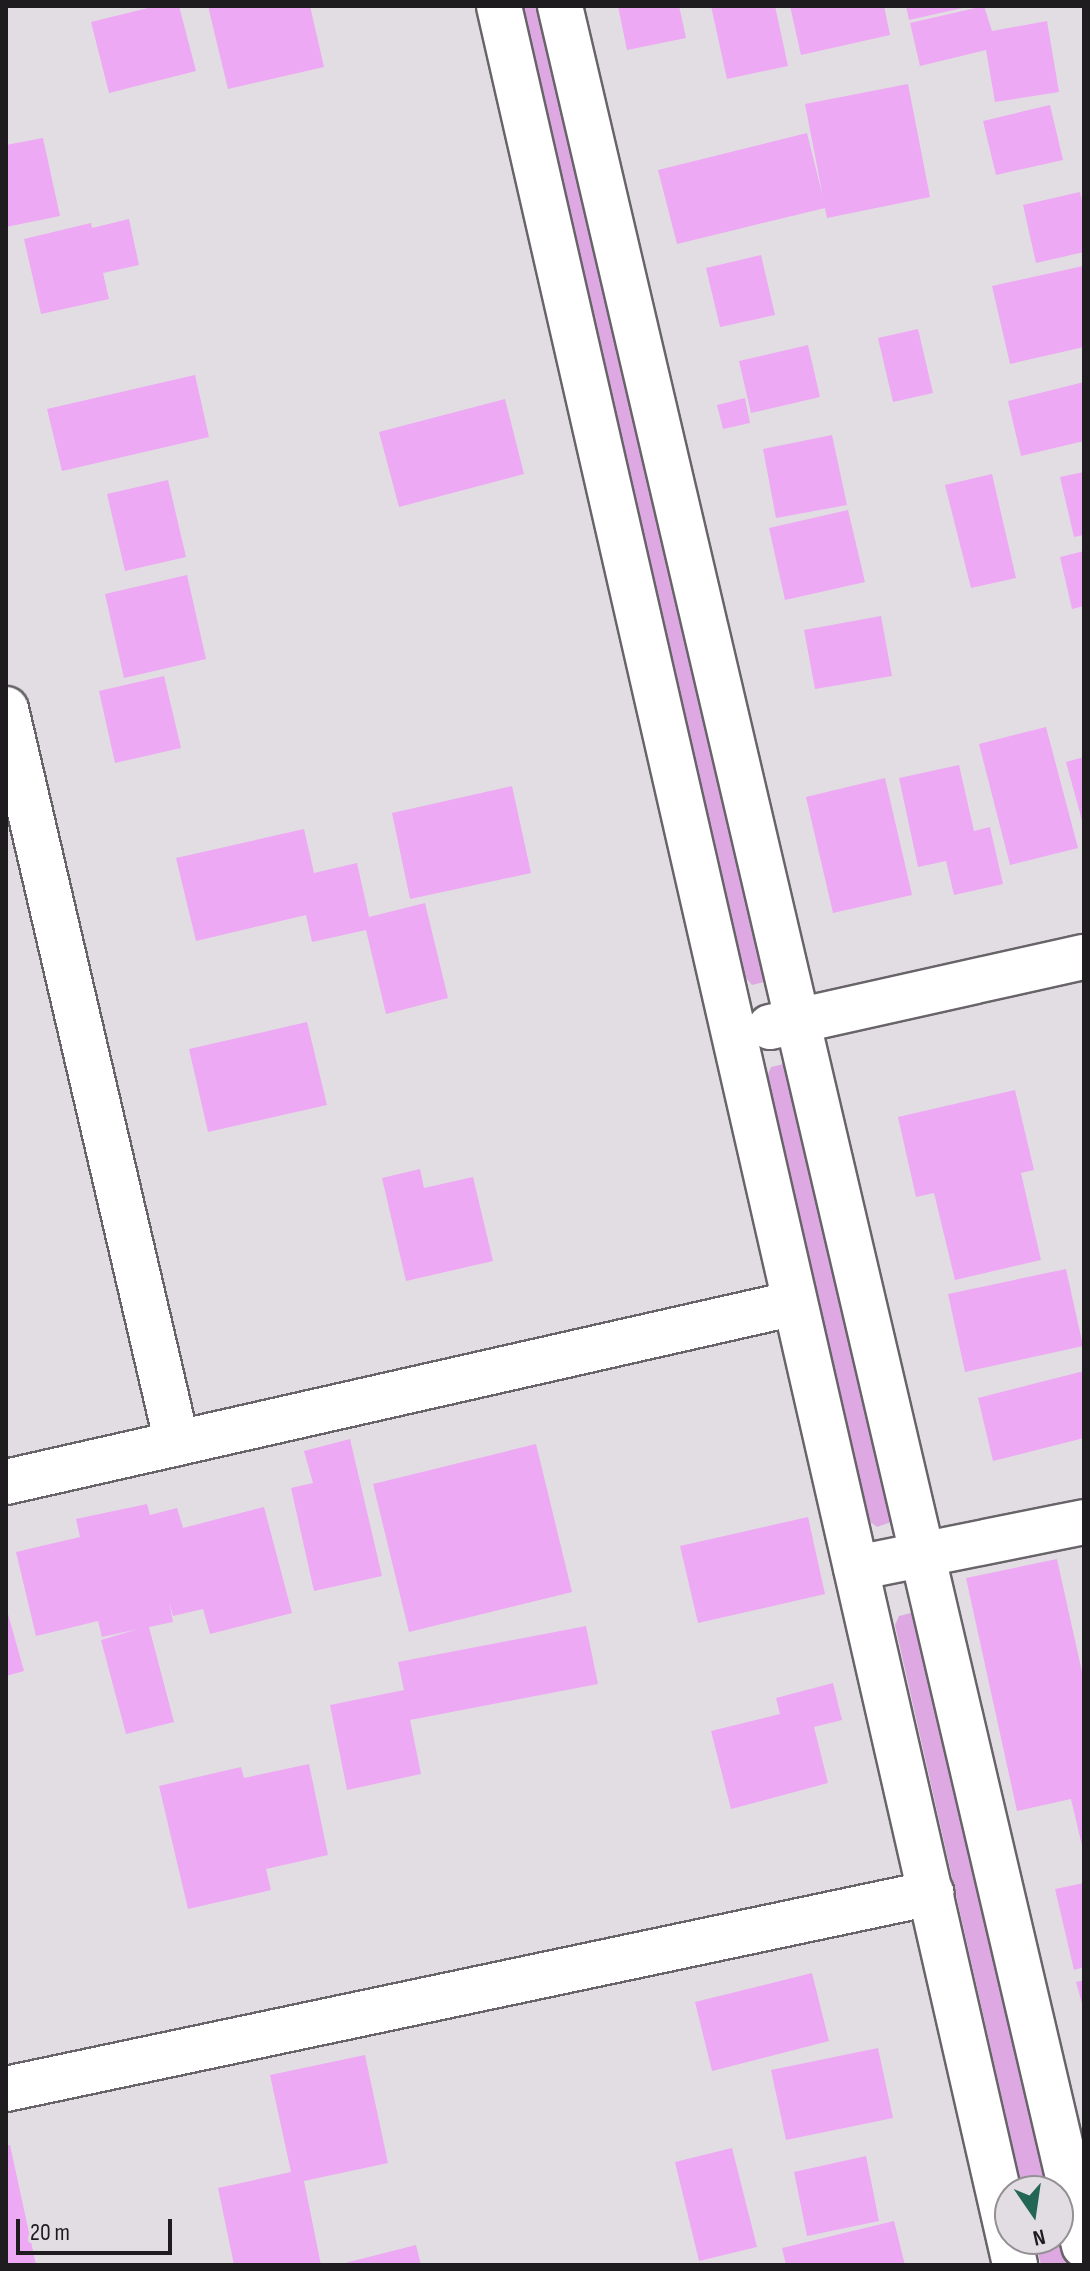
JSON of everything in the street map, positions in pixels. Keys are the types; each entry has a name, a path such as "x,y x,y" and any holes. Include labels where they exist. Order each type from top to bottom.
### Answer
{"street":[{"path":"499,6 1015,2265"},
{"path":"560,6 1084,2246"},
{"path":"6,709 177,1443"},
{"path":"735,1037 797,1020 1084,957"},
{"path":"6,1482 795,1303"},
{"path":"856,1568 1084,1522"},
{"path":"6,2089 931,1893"}],"shaded area":[{"path":"518,6 546,6 768,977 764,982 752,985 743,975"},
{"path":"790,1066 894,1521 877,1527 869,1521 767,1077 771,1067"},
{"path":"917,1614 1049,2175 1019,2175 895,1625 899,1616"},
{"path":"1039,2255 1067,2255 1069,2265 1041,2265"}],"building":[{"path":"156,6 179,6 196,71 109,93 91,22"},
{"path":"208,6 310,6 324,67 228,89"},
{"path":"618,6 679,6 686,38 627,50"},
{"path":"711,6 775,6 788,66 727,79"},
{"path":"790,6 884,6 890,35 801,55"},
{"path":"906,6 967,6 967,7 909,20"},
{"path":"984,6 992,31 1047,21 1059,92 995,102 986,50 920,66 910,23"},
{"path":"908,84 930,197 827,218 825,208 677,244 658,170 807,133 823,197 805,104"},
{"path":"1050,105 1063,160 996,175 983,121"},
{"path":"43,138 60,216 6,227 6,145"},
{"path":"1080,192 1084,210 1084,252 1036,263 1023,205"},
{"path":"129,219 139,265 103,273 109,299 41,314 24,239 91,223 92,228"},
{"path":"761,255 775,315 720,327 706,268"},
{"path":"1083,266 1084,347 1010,364 992,286"},
{"path":"918,329 933,393 893,402 878,338"},
{"path":"808,345 820,397 751,413 739,361"},
{"path":"195,375 209,437 62,471 47,409"},
{"path":"1084,382 1084,441 1021,456 1008,401"},
{"path":"745,398 750,423 723,429 717,405"},
{"path":"505,399 524,474 399,507 379,432"},
{"path":"832,435 847,505 776,518 763,449"},
{"path":"1084,472 1084,535 1074,537 1060,477"},
{"path":"992,474 1016,578 971,588 945,485"},
{"path":"168,480 186,557 125,571 107,494"},
{"path":"848,510 865,582 785,600 769,528"},
{"path":"1084,551 1084,606 1072,609 1060,557"},
{"path":"187,575 206,659 124,678 105,594"},
{"path":"881,616 892,676 815,689 804,630"},
{"path":"164,676 181,748 115,763 99,691"},
{"path":"1046,727 1078,848 1010,865 979,744"},
{"path":"1084,757 1084,824 1083,824 1066,762"},
{"path":"959,765 974,831 990,827 1003,884 954,895 946,861 918,867 899,778"},
{"path":"885,778 912,895 833,913 806,797"},
{"path":"512,786 531,873 410,899 392,813"},
{"path":"304,829 314,873 357,863 369,917 425,903 448,998 386,1014 366,930 312,942 306,915 196,941 176,858"},
{"path":"307,1022 327,1105 208,1132 189,1049"},
{"path":"1015,1090 1034,1170 1021,1173 1041,1260 955,1280 934,1193 916,1197 898,1117"},
{"path":"420,1169 424,1188 473,1177 493,1261 406,1281 382,1178"},
{"path":"1066,1269 1083,1346 965,1372 948,1294"},
{"path":"1084,1371 1084,1438 993,1461 978,1398"},
{"path":"350,1439 382,1576 314,1591 291,1488 313,1483 304,1451"},
{"path":"536,1444 572,1592 409,1632 373,1484"},
{"path":"147,1504 150,1515 177,1508 183,1528 264,1507 292,1613 210,1634 203,1609 173,1616 169,1601 173,1622 149,1627 174,1722 126,1734 101,1640 138,1629 102,1637 98,1621 36,1636 16,1552 80,1537 76,1519"},
{"path":"808,1517 825,1594 698,1623 680,1546"},
{"path":"1057,1559 1084,1681 1083,1850 1071,1799 1017,1811 966,1578"},
{"path":"6,1607 24,1671 6,1676"},
{"path":"586,1626 598,1684 410,1720 421,1774 347,1790 330,1705 404,1690 398,1662"},
{"path":"833,1683 842,1720 814,1727 828,1783 731,1809 711,1731 780,1714 776,1698"},
{"path":"309,1764 328,1855 266,1869 271,1890 188,1909 159,1786 241,1767 244,1778"},
{"path":"1084,1883 1084,1967 1074,1970 1055,1889"},
{"path":"812,1973 829,2041 712,2071 695,2002"},
{"path":"1084,1980 1084,2007 1083,2007 1076,1982"},
{"path":"878,2048 893,2118 786,2140 771,2070"},
{"path":"365,2055 388,2163 304,2181 321,2265 234,2265 218,2188 291,2172 270,2075"},
{"path":"10,2145 36,2265 6,2265 6,2146"},
{"path":"732,2148 757,2247 699,2261 675,2162"},
{"path":"866,2156 879,2221 807,2236 794,2172"},
{"path":"894,2221 905,2265 786,2265 782,2248"},
{"path":"416,2245 421,2265 341,2265 341,2264"}]}
